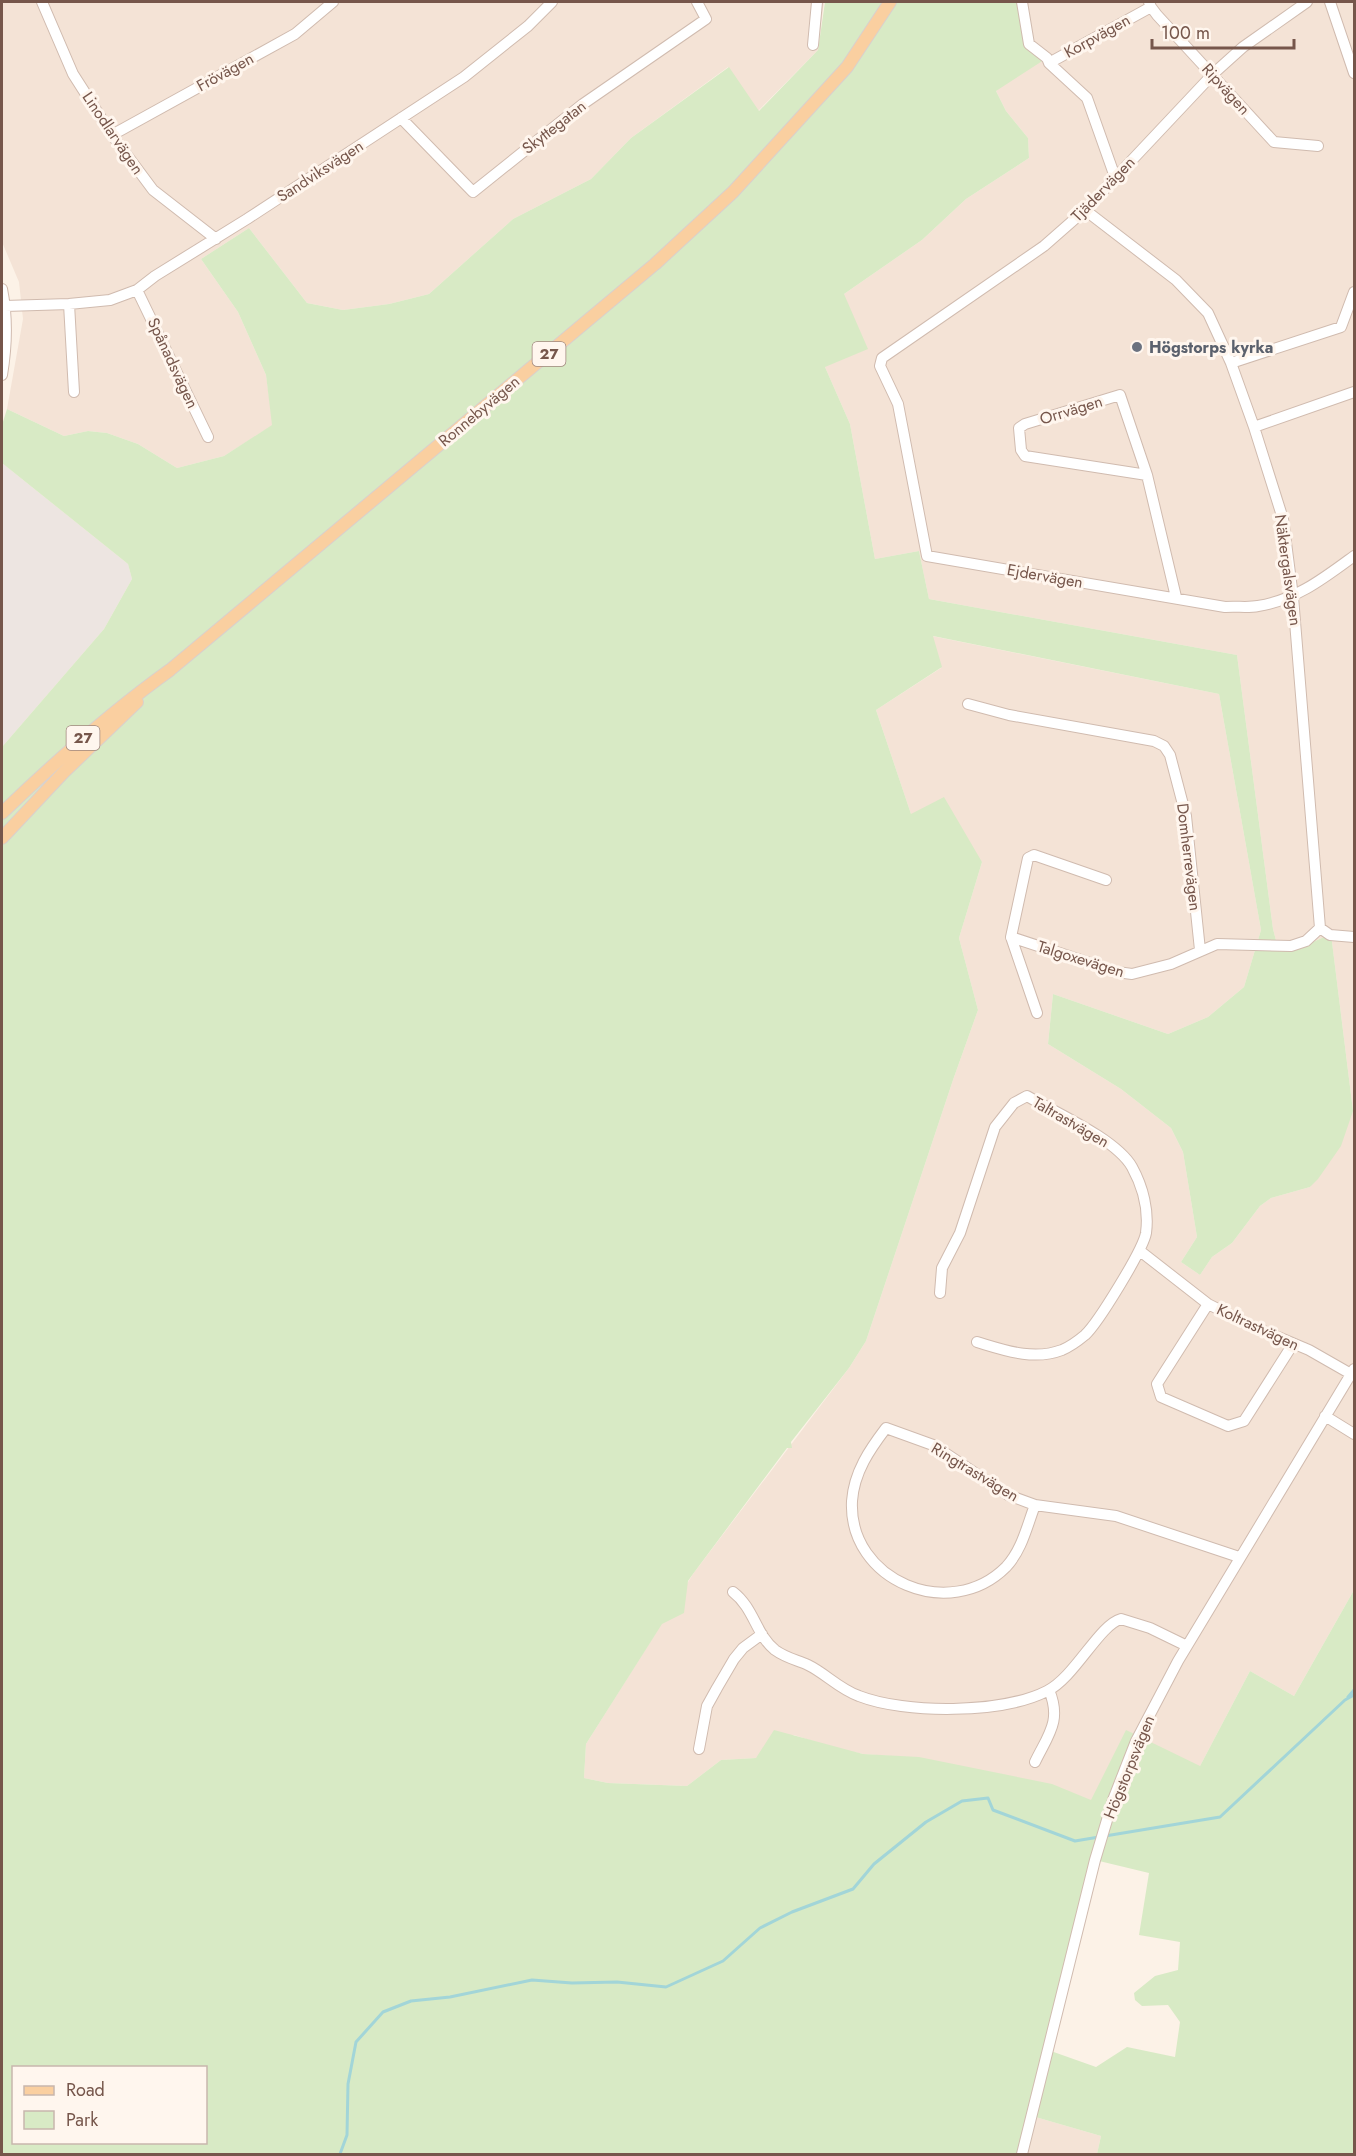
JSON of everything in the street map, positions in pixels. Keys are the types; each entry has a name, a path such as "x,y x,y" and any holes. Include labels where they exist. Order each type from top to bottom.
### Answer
{"main road":[{"name":"Ronnebyvägen","path":"2,813 75,745 126,702 170,670 695,228 763,160 847,68 890,2"},
{"name":"Ronnebyvägen","path":"4,830 170,670"}],"street":[{"name":"Frövägen","path":"112,135 296,34 333,2"},
{"name":"Sandviksvägen","path":"5,306 110,300 137,290 155,276 216,239 464,77 528,26 552,2"},
{"name":"Skyttegatan","path":"402,118 473,192 583,104 706,19 698,2"},
{"path":"813,45 817,2"},
{"path":"1022,2 1029,44 1087,98 1115,177"},
{"name":"Tjädervägen","path":"882,358 1044,246 1085,210 1213,74 1243,47 1307,2"},
{"path":"1330,2 1354,73"},
{"name":"Linodlarvägen","path":"46,3 73,74 112,135 153,190 216,239"},
{"name":"Korpvägen","path":"1048,61 1150,4"},
{"name":"Ripvägen","path":"1150,4 1274,142 1318,146"},
{"name":"Näktergalsvägen","path":"1085,210 1176,280 1208,313 1231,363 1254,427 1283,519 1293,597 1320,928"},
{"path":"2,289 7,344 2,375"},
{"name":"Spånadsvägen","path":"137,290 208,437"},
{"path":"1231,363 1341,327 1354,292"},
{"path":"69,304 74,392"},
{"name":"Ejdervägen","path":"882,358 880,366 898,404 927,556 1225,606 1257,606 1293,597 1354,556"},
{"path":"1254,427 1354,392"},
{"name":"Orrvägen","path":"1147,475 1025,456 1021,450 1019,428 1025,424 1120,395 1147,475 1176,597"},
{"name":"Domherrevägen","path":"968,704 1009,714 1154,741 1164,746 1170,755 1186,816 1200,950"},
{"path":"1011,937 1028,858 1034,855 1106,880"},
{"path":"1320,928 1330,934 1354,937"},
{"name":"Talgoxevägen","path":"1011,937 1117,972 1132,974 1171,964 1217,944 1291,946 1306,941 1320,928"},
{"name":"Talgoxevägen","path":"1011,937 1037,1013"},
{"name":"Taltrastvägen","path":"940,1293 942,1268 960,1233 995,1127 1014,1103 1027,1096 1112,1145 1131,1165 1143,1191 1146,1215 1146,1234 1140,1251"},
{"path":"977,1342 1010,1352 1037,1355 1062,1350 1086,1334 1140,1251"},
{"name":"Koltrastvägen","path":"1140,1251 1208,1304 1353,1371"},
{"path":"1208,1304 1157,1384 1161,1396 1228,1426 1245,1421 1293,1344"},
{"name":"Högstorpsvägen","path":"1023,2154 1106,1822 1136,1741 1187,1646 1239,1557 1353,1371"},
{"path":"1325,1416 1354,1434"},
{"name":"Ringtrastvägen","path":"1035,1505 1024,1538 1007,1566 981,1584 962,1591 940,1593 919,1590 897,1582 877,1566 860,1539 854,1524 852,1501 856,1478 868,1451 886,1428 933,1445 1008,1495 1035,1505 1116,1516 1239,1557"},
{"path":"733,1592 747,1605 762,1634 773,1649 787,1658 809,1666 847,1690 875,1702 896,1707 944,1709 998,1705 1022,1700 1049,1690 1066,1678 1115,1620 1134,1622 1187,1646"},
{"path":"699,1749 707,1706 743,1648 762,1634"},
{"path":"1035,1762 1056,1717 1054,1702 1049,1690"}],"shaded area":[{"path":"2,2 824,2 818,50 758,111 728,67 631,138 591,179 513,219 429,294 389,304 343,310 307,303 249,228 201,259 238,312 266,375 273,425 224,456 177,468 138,444 107,433 88,431 64,436 7,409 23,319 19,282 2,242"},
{"path":"1022,2 1354,2 1354,1590 1294,1696 1250,1671 1200,1766 1089,1807 1015,1777 919,1758 863,1754 794,1735 756,1758 721,1760 687,1786 608,1783 584,1778 586,1744 693,1574 849,1368 866,1341 978,1010 959,938 982,862 911,814 876,710 941,668 932,636 1219,694 1261,930 1244,987 1208,1017 1168,1034 1053,994 1048,1044 1121,1089 1171,1128 1183,1152 1197,1237 1181,1262 1200,1275 1212,1257 1232,1243 1260,1206 1271,1198 1310,1187 1353,1111 1331,934 1306,945 1278,948 1273,929 1237,655 929,599 919,551 875,559 850,424 825,367 844,294 922,240 966,199 1029,158 1028,138 1006,111 996,91 1029,44"},
{"path":"2,463 128,564 132,579 104,629 2,747"},
{"path":"1032,2116 1101,2136 1097,2154 1023,2154"}],"green space":[{"path":"825,2 1022,2 1029,43 1047,58 996,91 1006,111 1028,138 1029,158 966,199 922,240 844,294 868,349 825,367 850,424 875,559 919,551 929,599 1237,655 1273,929 1278,948 1306,945 1331,934 1353,1111 1341,1146 1310,1187 1271,1198 1260,1206 1232,1243 1212,1257 1200,1275 1181,1262 1197,1237 1183,1152 1171,1128 1121,1089 1048,1044 1053,994 1168,1034 1208,1017 1244,987 1261,930 1219,694 933,636 942,667 876,710 911,814 944,797 982,862 959,938 978,1010 866,1341 849,1368 791,1442 792,1448 787,1448 688,1581 684,1613 662,1624 586,1744 584,1778 608,1783 687,1786 721,1760 756,1758 774,1730 863,1754 919,1757 1052,1784 1091,1800 1126,1730 1200,1766 1250,1671 1294,1696 1354,1590 1354,2154 1097,2154 1101,2136 1032,2116 1022,2154 2,2154 2,747 104,629 132,579 128,564 2,463 2,425 7,409 64,436 88,431 107,433 138,444 177,468 224,456 272,425 266,375 238,312 201,259 249,228 307,303 343,310 389,304 429,294 513,219 591,179 631,138 729,67 759,111 818,50","holes":["1095,1860 1149,1873 1139,1935 1180,1942 1178,1970 1155,1976 1134,1993 1135,2000 1142,2006 1168,2005 1180,2022 1175,2057 1127,2047 1096,2067 1048,2050"]}],"waterway":[{"path":"1348,1697 1354,1690"},
{"path":"1105,1836 1220,1817 1345,1700 1354,1695"},
{"path":"340,2154 347,2135 348,2084 356,2042 383,2012 411,2001 450,1997 532,1980 572,1983 617,1982 666,1987 723,1961 760,1928 792,1912 853,1889 874,1864 926,1822 962,1801 988,1798 993,1810 1075,1841 1099,1837"}],"place":[{"name":"Högstorps kyrka","path":"1137,347"}]}
